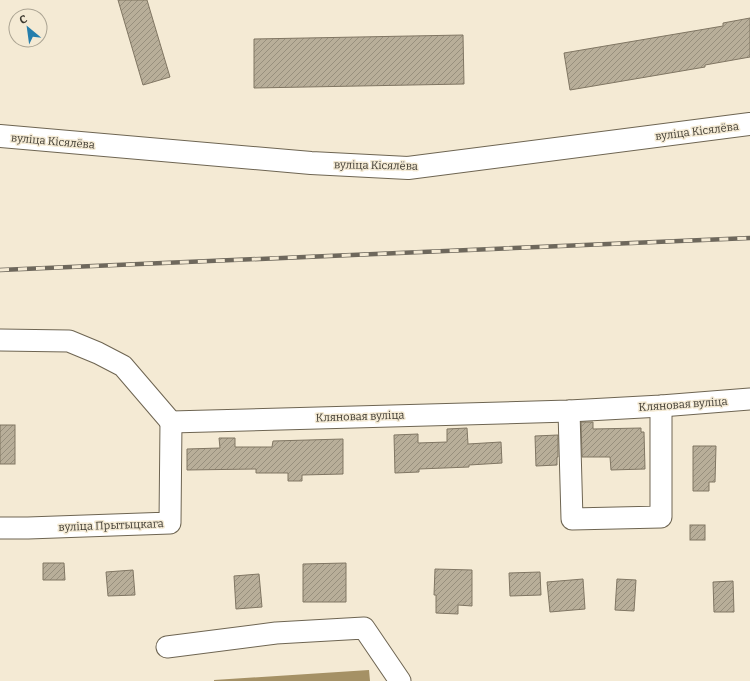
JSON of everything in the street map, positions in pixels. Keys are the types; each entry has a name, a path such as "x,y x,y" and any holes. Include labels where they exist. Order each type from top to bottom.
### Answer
{"street":[{"name":"вуліца Кісялёва","path":"0,136 311,163 408,168 750,124"},
{"path":"0,340 69,341 98,353 123,366 171,422"},
{"name":"Кляновая вуліца","path":"171,422 569,411 750,399"},
{"path":"569,411 572,519 661,518 661,406"},
{"name":"вуліца Прытыцкага","path":"0,528 170,523 171,422"},
{"path":"167,647 276,633 364,628 400,681"}],"shaded area":[{"path":"369,670 370,681 214,681 214,680"}],"building":[{"path":"118,0 147,0 170,77 143,85"},
{"path":"750,18 750,57 705,65 705,67 570,90 564,53 723,26 723,23"},
{"path":"463,35 464,84 254,88 254,39"},
{"path":"581,422 593,422 593,429 641,428 641,432 644,432 645,469 611,470 610,457 582,457"},
{"path":"0,425 15,425 15,464 0,464"},
{"path":"467,428 468,444 501,442 502,463 469,465 469,467 419,469 419,472 395,473 394,435 418,434 418,443 447,442 447,429"},
{"path":"558,435 557,465 536,466 535,436"},
{"path":"219,438 235,438 235,447 272,447 273,441 343,439 343,474 302,475 302,481 288,481 288,473 256,473 256,469 187,470 187,449 220,448"},
{"path":"693,446 716,446 715,482 709,482 709,491 693,491"},
{"path":"690,525 705,525 705,540 690,540"},
{"path":"43,563 64,563 65,580 43,580"},
{"path":"346,563 346,602 303,602 303,564"},
{"path":"435,569 472,570 472,606 458,605 458,614 436,613 436,595 434,595"},
{"path":"133,570 135,595 108,596 106,572"},
{"path":"540,572 541,595 510,596 509,573"},
{"path":"259,574 262,607 236,609 234,576"},
{"path":"583,579 585,609 550,612 547,582"},
{"path":"617,579 636,580 634,611 615,610"},
{"path":"733,581 734,612 714,612 713,582"}],"railway":[{"path":"0,270 750,238"}]}
